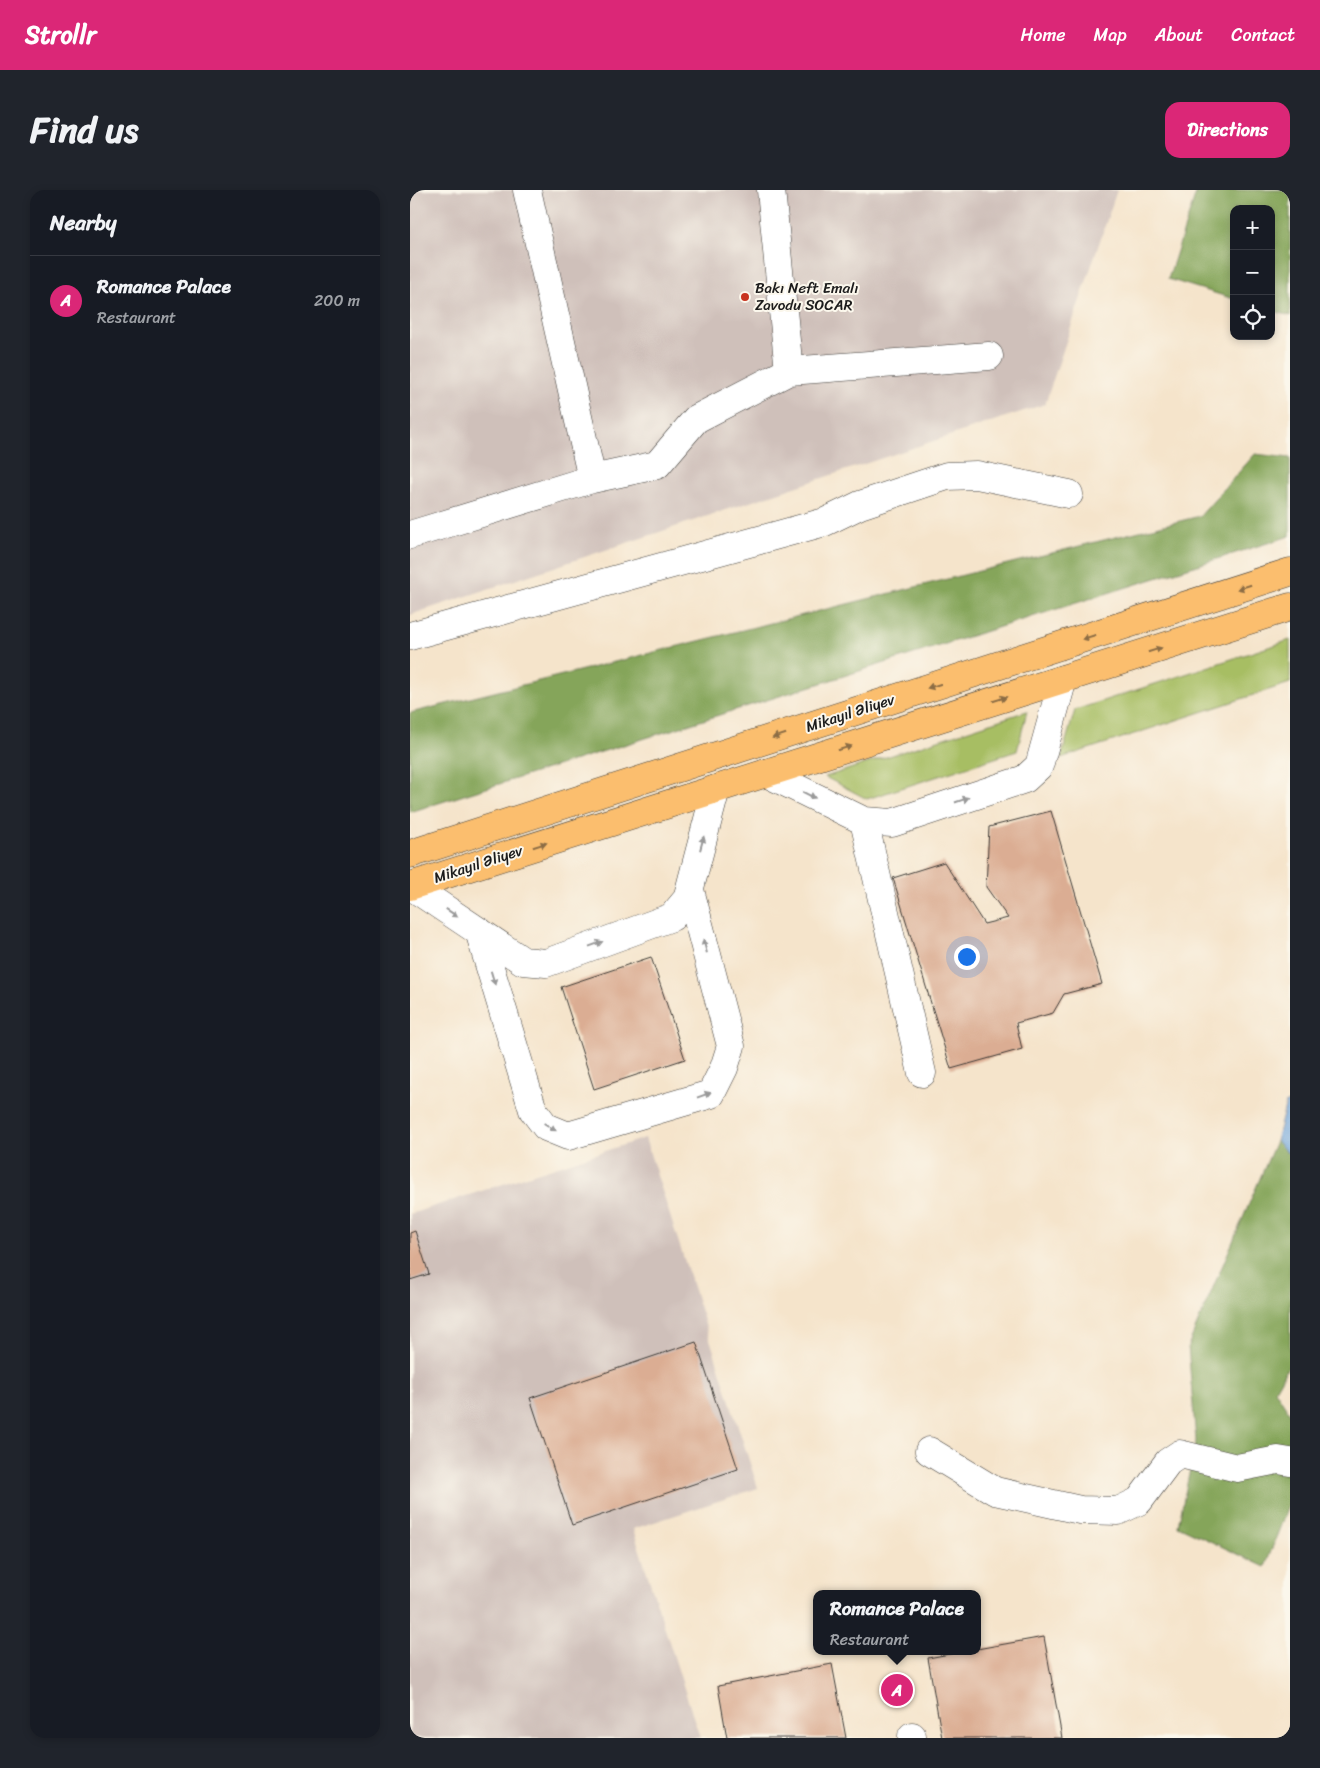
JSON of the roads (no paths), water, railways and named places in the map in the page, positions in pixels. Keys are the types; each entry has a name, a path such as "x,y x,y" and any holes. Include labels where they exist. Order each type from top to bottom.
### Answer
{"main road":[{"name":"Mikayıl Əliyev","path":"410,854 1290,572"},
{"name":"Mikayıl Əliyev","path":"411,886 1290,607"}],"lane":[{"path":"527,190 592,480"},
{"path":"771,190 789,371"},
{"path":"410,536 592,480 658,465 696,419 789,371 989,356"},
{"path":"410,636 825,522 860,505 947,476 977,475 1069,494"},
{"path":"766,773 864,821 892,823 1025,779 1039,766 1063,679"},
{"path":"411,886 524,961 546,962 672,917 687,899 716,789"},
{"path":"864,821 922,1073"},
{"path":"479,931 533,1110 546,1127 568,1136 711,1094 724,1068 731,1046 690,890"},
{"path":"929,1451 995,1491 1080,1510 1118,1512 1139,1501 1168,1462 1180,1454 1237,1468 1278,1460 1290,1462"}],"water":[{"path":"1290,1101 1290,1155 1276,1141 1286,1103"}],"place":[{"name":"Bakı Neft Emalı Zavodu SOCAR","path":"745,297"},
{"name":"Romance Palace","path":"897,1690"}]}
